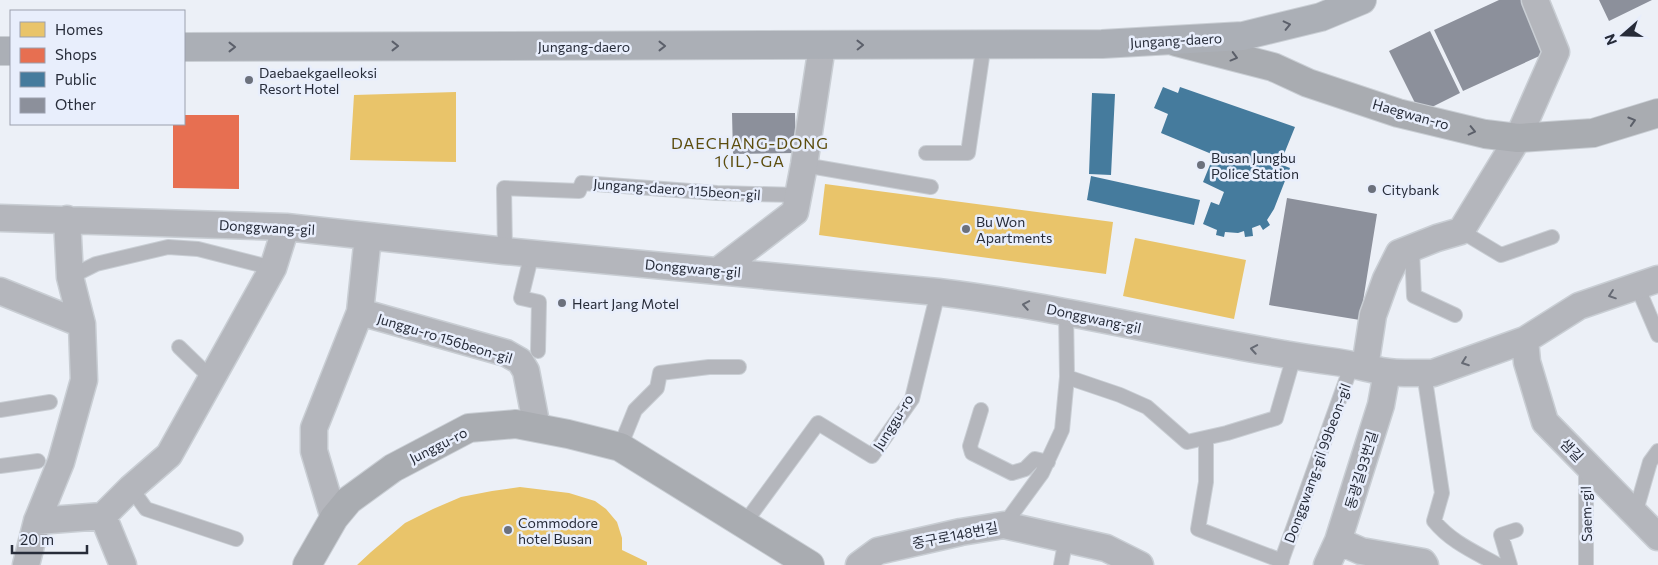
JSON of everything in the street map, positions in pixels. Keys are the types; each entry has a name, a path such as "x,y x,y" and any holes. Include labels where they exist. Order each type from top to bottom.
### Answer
{"main road":[{"name":"Jungang-daero","path":"185,47 1102,44 1243,36 1322,17 1362,0"},
{"name":"Haegwan-ro","path":"1170,40 1273,67 1308,83 1398,113 1485,134 1518,138 1593,133 1658,113"},
{"name":"Junggu-ro","path":"307,565 334,518 349,500 393,468 469,428 516,424 568,434 620,448 810,565"}],"street":[{"path":"1461,231 1518,138 1556,52 1535,0"},
{"path":"719,270 795,212 822,46"},
{"name":"Donggwang-gil","path":"0,218 286,227 505,251 938,292 980,297 1066,312 1140,328 1294,356 1368,368 1424,373 1433,373 1525,340 1579,306 1647,283"},
{"path":"26,565 37,521 61,462 84,380 82,324 70,276 67,219"},
{"path":"37,521 103,516 168,455 273,268 286,227"},
{"name":"동광길93번길","path":"1327,565 1338,542 1381,405 1368,368 1373,315 1386,279 1399,253 1461,231"},
{"path":"334,518 314,451 314,428 360,312 368,236"},
{"path":"0,291 82,324"},
{"name":"Junggu-ro 156beon-gil","path":"360,312 506,353 520,360 526,371 537,428"},
{"name":"샘길","path":"1525,340 1527,362 1545,422 1658,537"},
{"path":"103,516 123,565"},
{"name":"중구로148번길","path":"860,565 878,551 961,532 1004,525 1106,548 1140,565"},
{"path":"1338,542 1361,551 1423,562 1425,565"}],"lane":[{"path":"926,153 968,153 984,43"},
{"path":"804,165 931,187"},
{"name":"Jungang-daero 115beon-gil","path":"505,251 504,188 579,190 582,183 717,194 797,195"},
{"path":"1461,231 1501,255 1552,237"},
{"path":"70,276 96,264 168,247 198,249 273,268"},
{"path":"1412,249 1414,296 1455,315"},
{"path":"532,253 521,298 540,302 538,350"},
{"name":"Donggwang-gil","path":"1647,283 1658,335"},
{"name":"Junggu-ro","path":"744,524 818,423 872,456 912,399 938,292"},
{"path":"1004,525 1042,473 1062,430 1067,377 1066,312"},
{"path":"180,347 212,379"},
{"path":"1067,377 1120,395 1147,407 1187,442 1276,418 1294,356"},
{"path":"620,448 635,410 657,388 660,373 709,367 739,367"},
{"name":"Donggwang-gil 99beon-gil","path":"1206,438 1206,482 1198,529 1281,563 1368,368"},
{"path":"1424,373 1442,493 1434,521 1441,530 1455,541 1498,565"},
{"path":"0,410 50,402"},
{"path":"981,410 970,446 972,453 1012,473 1025,469 1035,460 1048,462"},
{"path":"1635,514 1650,462 1658,451"},
{"path":"0,466 38,461"},
{"name":"Saem-gil","path":"1586,464 1586,565"},
{"path":"131,488 146,509 236,539"},
{"path":"1510,565 1501,535 1516,530"},
{"path":"1061,565 1066,538"}],"building: Homes":[{"path":"456,92 456,162 350,160 354,95"},
{"name":"Bu Won Apartments","path":"825,184 1113,222 1106,274 819,235"},
{"path":"1135,238 1246,260 1234,319 1123,296"},
{"name":"Commodore hotel Busan","path":"520,487 569,493 595,501 606,509 617,522 622,538 622,550 647,562 647,565 357,565 405,523 433,509 461,497"}],"building: Shops":[{"path":"185,115 239,115 239,189 173,188 173,125 185,125"}],"building: Public":[{"path":"1163,87 1178,93 1180,87 1295,127 1280,164 1290,168 1274,209 1267,220 1270,225 1263,230 1260,225 1252,228 1253,236 1245,237 1244,231 1238,233 1225,232 1224,237 1216,235 1217,230 1203,224 1211,202 1219,205 1224,192 1203,182 1214,155 1161,133 1168,114 1154,108"},
{"path":"1092,93 1115,94 1111,175 1089,174"},
{"path":"1091,176 1200,200 1194,225 1087,200"}],"building: Other":[{"path":"1499,0 1521,0 1546,53 1463,91 1434,30"},
{"path":"1599,0 1652,0 1609,21"},
{"path":"1430,31 1460,93 1420,113 1389,51"},
{"path":"732,113 795,113 796,153 733,154"},
{"path":"1287,198 1377,214 1360,320 1269,305"}],"place":[{"name":"Daebaekgaelleoksi Resort Hotel","path":"249,80"},
{"name":"Busan Jungbu Police Station","path":"1201,165"},
{"name":"Citybank","path":"1372,189"},
{"name":"Bu Won Apartments","path":"966,229"},
{"name":"Heart Jang Motel","path":"562,303"},
{"name":"Commodore hotel Busan","path":"508,530"}],"district":[{"name":"DAECHANG-DONG 1(IL)-GA","path":"750,151"}]}
